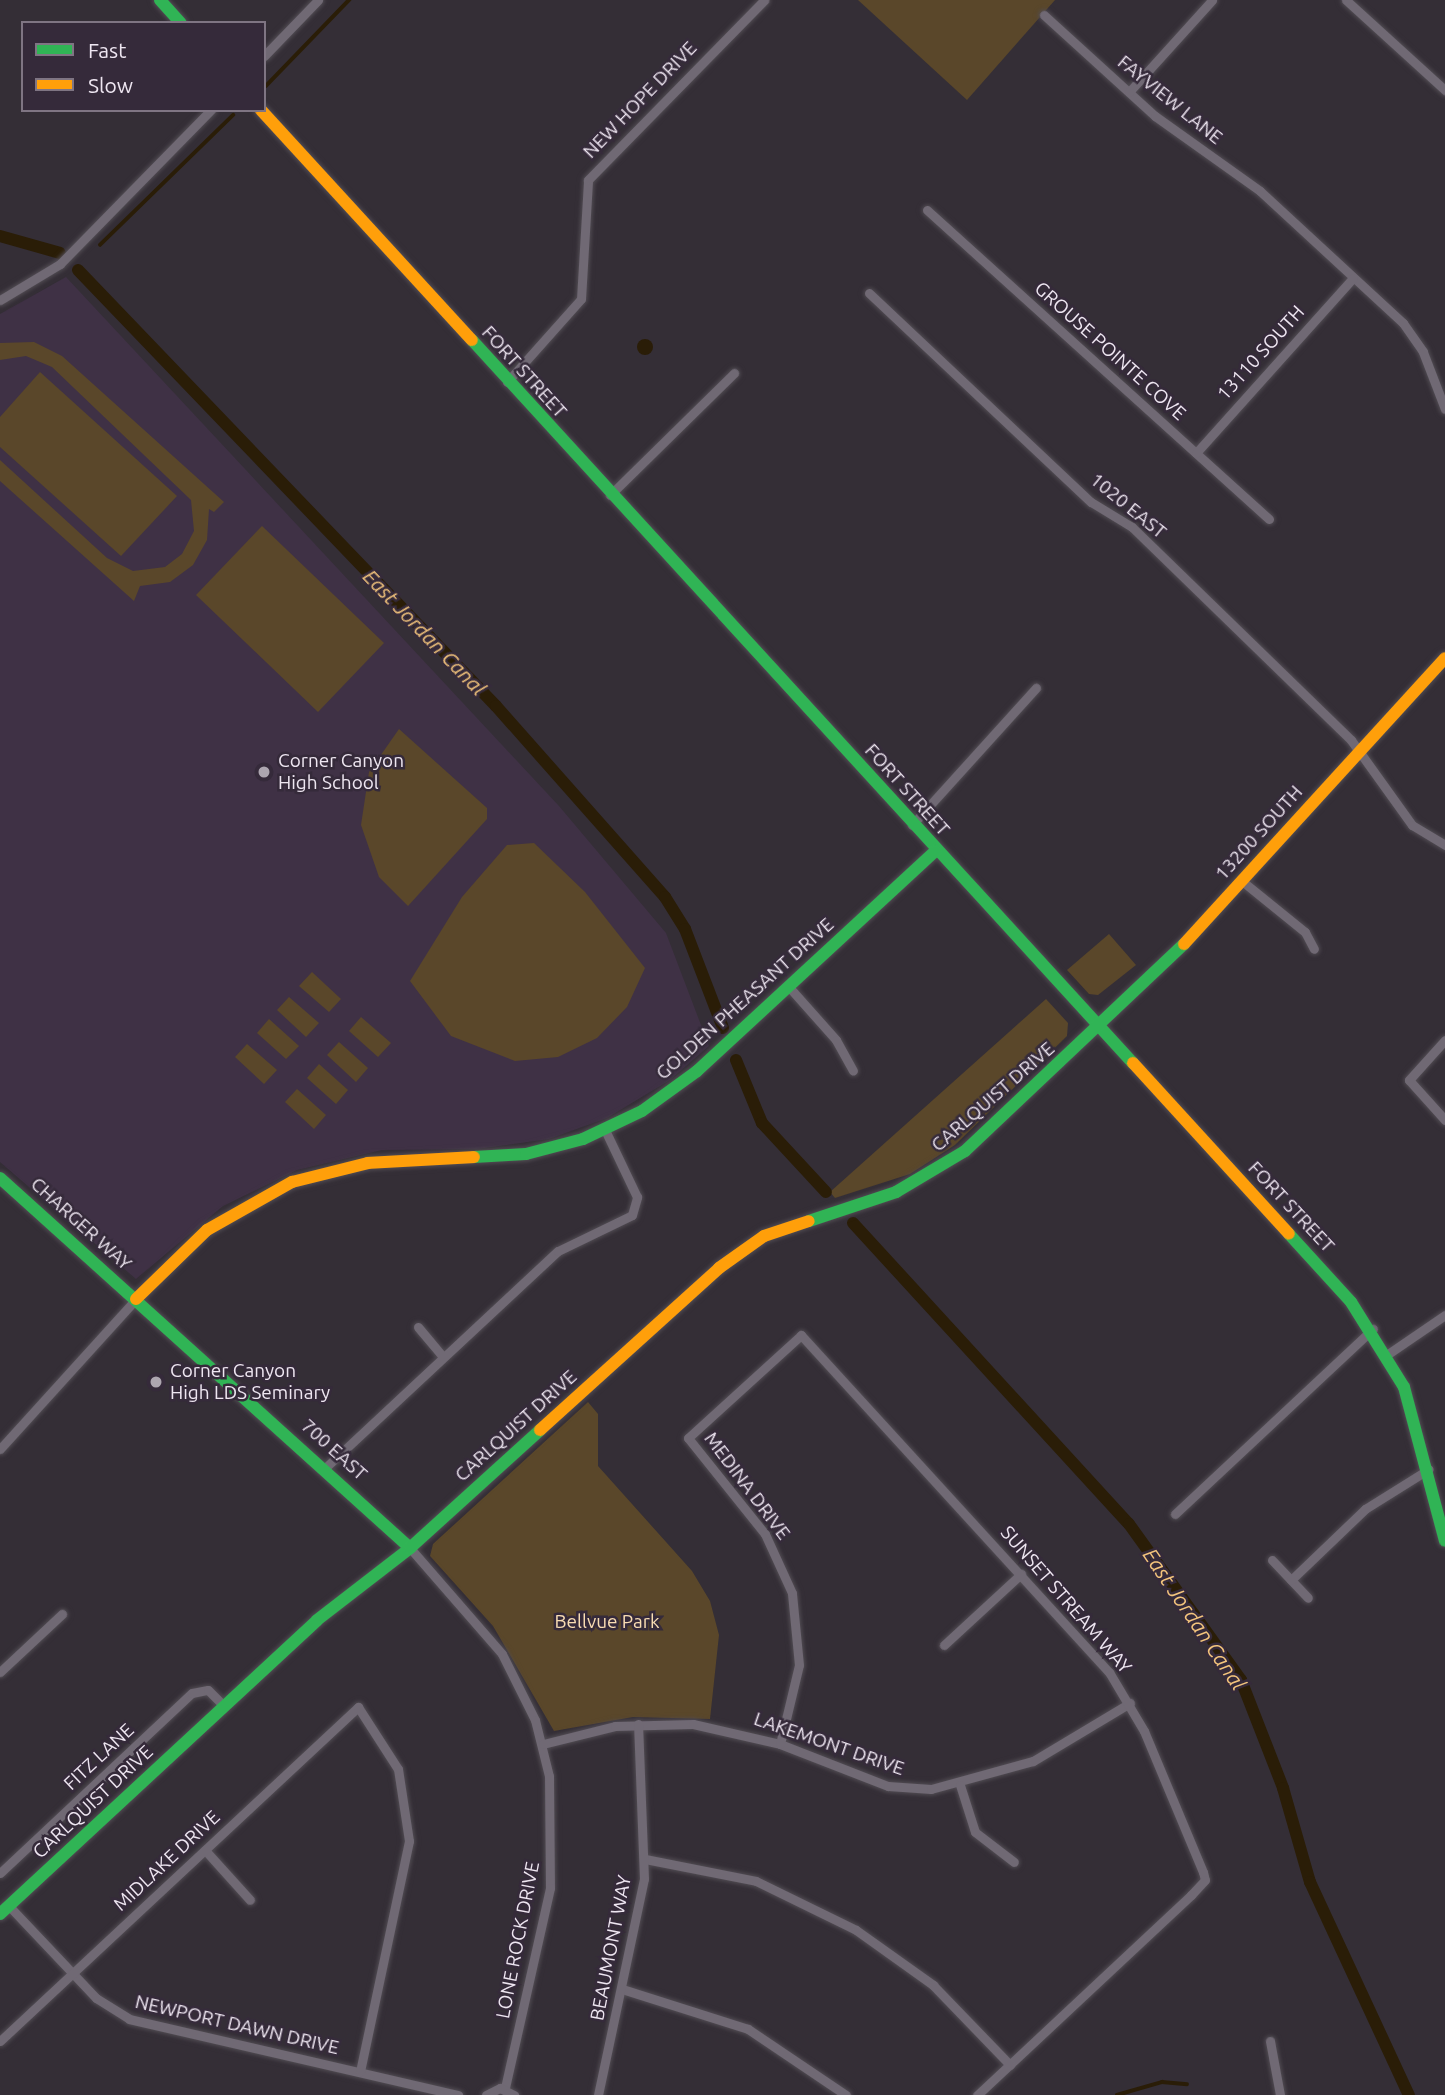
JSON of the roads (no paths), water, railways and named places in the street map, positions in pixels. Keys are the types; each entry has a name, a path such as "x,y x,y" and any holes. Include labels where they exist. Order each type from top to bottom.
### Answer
{"street":[{"path":"160,0 179,21"},
{"path":"266,53 318,0"},
{"name":"NEW HOPE DRIVE","path":"507,382 581,299 587,180 764,0"},
{"path":"1129,92 1212,0"},
{"path":"1346,0 1445,90"},
{"name":"FAYVIEW LANE","path":"1044,15 1129,92 1278,208 1418,341 1445,410"},
{"path":"0,297 60,264 209,112"},
{"name":"FORT STREET","path":"263,112 1373,1329 1388,1354 1429,1469 1445,1541"},
{"name":"GROUSE POINTE COVE","path":"927,209 1269,519"},
{"name":"13110 SOUTH","path":"1196,453 1353,278"},
{"name":"1020 EAST","path":"869,293 1091,502 1132,527 1359,753 1412,825 1445,845"},
{"path":"610,495 734,373"},
{"name":"13200 SOUTH","path":"1097,1029 1242,881 1445,658"},
{"path":"912,825 1036,688"},
{"name":"GOLDEN PHEASANT DRIVE","path":"0,1449 136,1299 206,1230 310,1176 388,1160 509,1157 605,1130 684,1082 935,851"},
{"path":"1242,881 1305,932 1314,948"},
{"path":"789,987 836,1040 853,1071"},
{"name":"CARLQUIST DRIVE","path":"4,1910 330,1608 410,1548 742,1250 786,1226 896,1192 944,1167 1097,1029"},
{"path":"1445,1040 1409,1080 1445,1120"},
{"path":"325,1468 567,1244 635,1212 637,1197 605,1130"},
{"name":"CHARGER WAY","path":"0,1178 136,1299"},
{"name":"700 EAST","path":"136,1299 410,1548"},
{"path":"1388,1354 1445,1315"},
{"path":"418,1327 443,1357"},
{"path":"1175,1514 1373,1329"},
{"name":"SUNSET STREAM WAY","path":"801,1335 1021,1574 1130,1703 1205,1880 977,2095"},
{"name":"MEDINA DRIVE","path":"780,1744 800,1665 792,1593 765,1534 688,1438 801,1335"},
{"path":"1291,1580 1365,1509 1429,1469"},
{"name":"LONE ROCK DRIVE","path":"410,1548 502,1654 542,1744 554,1830 550,1888 505,2088"},
{"path":"1272,1560 1308,1598"},
{"path":"944,1644 1021,1574"},
{"path":"0,1672 62,1614"},
{"name":"FITZ LANE","path":"0,1873 192,1693 208,1689 224,1706"},
{"name":"LAKEMONT DRIVE","path":"542,1744 638,1724 714,1727 780,1744 888,1786 960,1785 1033,1761 1130,1703"},
{"name":"MIDLAKE DRIVE","path":"0,2041 358,1707 398,1769 409,1841 360,2072"},
{"name":"BEAUMONT WAY","path":"598,2095 622,1989 645,1859 638,1724"},
{"path":"960,1785 975,1832 1014,1862"},
{"path":"205,1850 250,1900"},
{"path":"645,1859 756,1881 856,1930 933,1985 1010,2065"},
{"name":"NEWPORT DAWN DRIVE","path":"4,1910 72,1973 129,2019 458,2095"},
{"path":"622,1989 748,2029 846,2095"},
{"path":"1270,2041 1280,2095"},
{"path":"486,2095 505,2088 514,2095"}],"waterway":[{"path":"266,86 349,0"},
{"path":"100,245 233,115"},
{"name":"East Jordan Canal","path":"0,236 60,253"},
{"name":"East Jordan Canal","path":"78,270 496,706 665,897 685,929 723,1028"},
{"name":"East Jordan Canal","path":"736,1060 762,1123 826,1192"},
{"name":"East Jordan Canal","path":"853,1223 1129,1524 1241,1680 1283,1788 1310,1882 1409,2095"},
{"path":"1117,2095 1162,2082 1187,2084"}],"place":[{"name":"Corner Canyon High School","path":"264,772"},
{"name":"Corner Canyon High LDS Seminary","path":"156,1382"}],"park label":[{"name":"Bellvue Park","path":"607,1622"}]}
